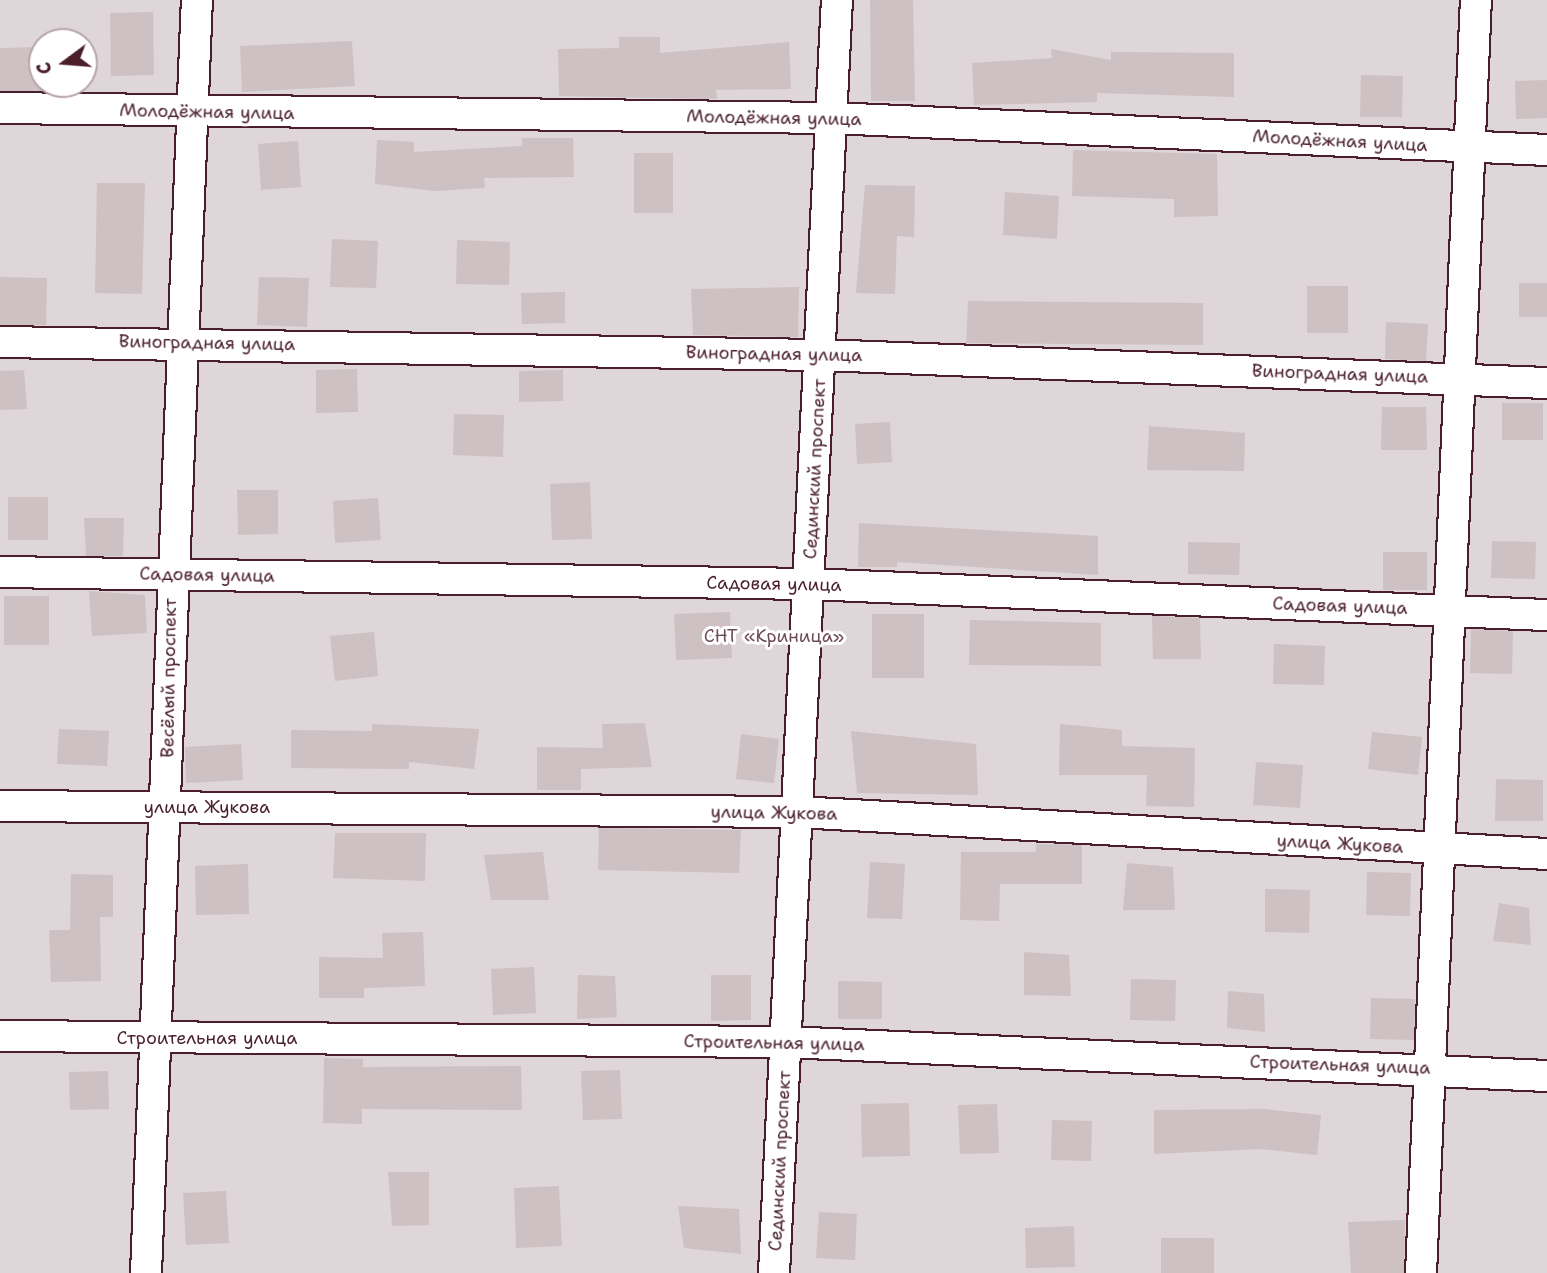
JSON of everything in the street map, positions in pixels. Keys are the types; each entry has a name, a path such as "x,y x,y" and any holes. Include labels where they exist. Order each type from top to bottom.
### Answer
{"street":[{"name":"Весёлый проспект","path":"146,1273 154,1037 166,807 170,575 197,0"},
{"name":"Сединский проспект","path":"774,1273 837,0"},
{"path":"1420,1273 1432,1069 1436,850 1450,611 1476,0"},
{"name":"Молодёжная улица","path":"0,108 832,118 1547,150"},
{"name":"Виноградная улица","path":"0,342 181,342 821,355 1547,383"},
{"name":"Садовая улица","path":"0,572 809,584 1547,615"},
{"name":"улица Жукова","path":"0,806 798,812 1436,850 1547,854"},
{"name":"Строительная улица","path":"0,1036 786,1042 1547,1076"}],"green space":[{"name":"СНТ «Криница»","path":"0,0 1547,0 1547,1273 0,1273"}],"building":[{"path":"870,0 913,0 915,101 871,101"},
{"path":"153,12 154,75 111,76 110,13"},
{"path":"619,37 660,37 660,53 789,42 791,89 716,90 717,99 559,96 558,49 619,48"},
{"path":"352,41 355,86 242,92 240,46"},
{"path":"28,47 28,91 0,91 0,48"},
{"path":"1051,49 1111,60 1111,52 1234,53 1234,97 1097,93 1097,102 974,105 972,63 1052,58"},
{"path":"1361,75 1403,76 1402,117 1360,117"},
{"path":"1547,80 1547,118 1516,119 1515,81"},
{"path":"522,138 573,138 574,177 484,178 485,188 435,191 375,184 377,140 414,142 414,152 522,146"},
{"path":"298,141 301,187 261,190 258,144"},
{"path":"1073,150 1217,154 1218,216 1174,217 1174,199 1072,196"},
{"path":"634,153 673,153 673,213 634,213"},
{"path":"97,183 145,183 142,294 95,293"},
{"path":"865,185 915,186 914,237 897,236 895,294 856,293"},
{"path":"1005,192 1059,196 1057,239 1003,235"},
{"path":"332,239 378,241 376,288 330,287"},
{"path":"457,240 510,242 509,285 456,284"},
{"path":"0,277 47,278 46,325 0,325"},
{"path":"259,277 309,278 307,327 257,325"},
{"path":"1519,283 1547,283 1547,317 1519,317"},
{"path":"1307,286 1348,286 1348,333 1307,333"},
{"path":"799,287 798,337 693,335 691,289"},
{"path":"565,292 565,323 522,324 521,293"},
{"path":"968,301 1203,303 1203,345 966,343"},
{"path":"1386,322 1428,324 1426,361 1385,359"},
{"path":"357,369 358,412 316,413 316,370"},
{"path":"24,370 27,409 0,410 0,371"},
{"path":"563,370 563,401 519,402 519,371"},
{"path":"1502,403 1543,403 1543,440 1502,440"},
{"path":"1382,407 1426,407 1427,450 1381,450"},
{"path":"454,414 504,415 503,457 453,455"},
{"path":"890,422 892,462 857,464 855,424"},
{"path":"1149,426 1245,433 1244,471 1147,470"},
{"path":"590,482 592,539 552,540 550,484"},
{"path":"237,490 278,490 278,534 238,535"},
{"path":"8,497 48,497 48,540 8,540"},
{"path":"378,498 381,540 335,543 333,501"},
{"path":"84,518 124,518 123,556 86,556"},
{"path":"859,523 1098,536 1098,575 897,562 897,567 858,567"},
{"path":"1492,541 1536,542 1535,579 1491,578"},
{"path":"1188,542 1240,543 1239,575 1188,574"},
{"path":"1383,552 1427,552 1427,590 1383,590"},
{"path":"89,591 145,595 147,633 92,636"},
{"path":"4,596 49,596 49,645 4,645"},
{"path":"730,612 732,658 676,660 674,614"},
{"path":"872,614 924,614 924,678 872,678"},
{"path":"1152,616 1200,618 1201,659 1153,659"},
{"path":"970,620 1101,623 1101,666 969,665"},
{"path":"1471,629 1513,631 1512,674 1470,673"},
{"path":"374,632 378,676 335,681 330,636"},
{"path":"1274,644 1325,646 1324,685 1273,684"},
{"path":"645,723 652,767 581,769 581,790 537,790 537,747 603,748 602,724"},
{"path":"372,724 479,729 474,769 409,762 409,769 291,768 291,730 372,731"},
{"path":"1060,724 1122,730 1122,746 1195,748 1194,807 1146,806 1147,775 1059,775"},
{"path":"59,729 109,731 107,766 57,764"},
{"path":"851,731 976,744 978,795 857,793"},
{"path":"1372,732 1422,737 1418,775 1368,769"},
{"path":"741,734 779,739 774,783 736,779"},
{"path":"241,744 243,780 186,783 185,747"},
{"path":"1256,762 1303,765 1300,808 1253,805"},
{"path":"1496,779 1543,780 1543,821 1495,821"},
{"path":"599,828 741,830 739,873 598,870"},
{"path":"335,833 426,833 425,881 333,878"},
{"path":"1036,844 1082,845 1082,884 1000,884 999,921 960,920 961,852 1036,852"},
{"path":"543,852 549,900 491,900 484,855"},
{"path":"870,862 905,864 902,919 867,918"},
{"path":"1127,863 1173,867 1175,910 1123,910"},
{"path":"248,864 249,914 196,915 195,866"},
{"path":"1367,872 1411,873 1410,916 1366,915"},
{"path":"71,874 113,875 113,917 100,917 101,981 51,982 49,930 70,930"},
{"path":"1265,889 1310,890 1309,933 1265,932"},
{"path":"1499,903 1529,908 1531,945 1493,941"},
{"path":"423,932 425,986 364,988 364,998 319,998 319,957 383,958 382,933"},
{"path":"1024,952 1069,955 1071,996 1024,995"},
{"path":"534,967 536,1013 493,1015 491,969"},
{"path":"578,975 615,976 617,1017 577,1019"},
{"path":"711,975 751,975 751,1020 711,1021"},
{"path":"1131,979 1176,980 1175,1021 1130,1020"},
{"path":"838,981 882,982 882,1019 838,1019"},
{"path":"1228,991 1264,994 1265,1032 1227,1028"},
{"path":"1371,998 1415,999 1414,1040 1370,1039"},
{"path":"324,1058 363,1059 363,1067 521,1066 522,1110 362,1109 362,1124 323,1123"},
{"path":"620,1070 622,1119 583,1120 581,1071"},
{"path":"108,1071 109,1109 70,1110 69,1072"},
{"path":"909,1103 910,1156 862,1157 861,1104"},
{"path":"997,1104 999,1153 960,1154 958,1105"},
{"path":"1264,1109 1321,1115 1317,1155 1260,1149 1154,1154 1154,1110"},
{"path":"1052,1120 1092,1121 1091,1161 1051,1160"},
{"path":"388,1172 429,1172 429,1225 392,1226"},
{"path":"559,1186 562,1246 516,1248 514,1188"},
{"path":"226,1191 229,1243 186,1245 183,1193"},
{"path":"678,1206 739,1209 741,1254 684,1248"},
{"path":"819,1212 857,1214 855,1260 816,1258"},
{"path":"1405,1220 1404,1273 1351,1273 1348,1222"},
{"path":"1074,1226 1075,1267 1026,1268 1025,1228"},
{"path":"1161,1238 1214,1238 1214,1273 1161,1273"}]}
